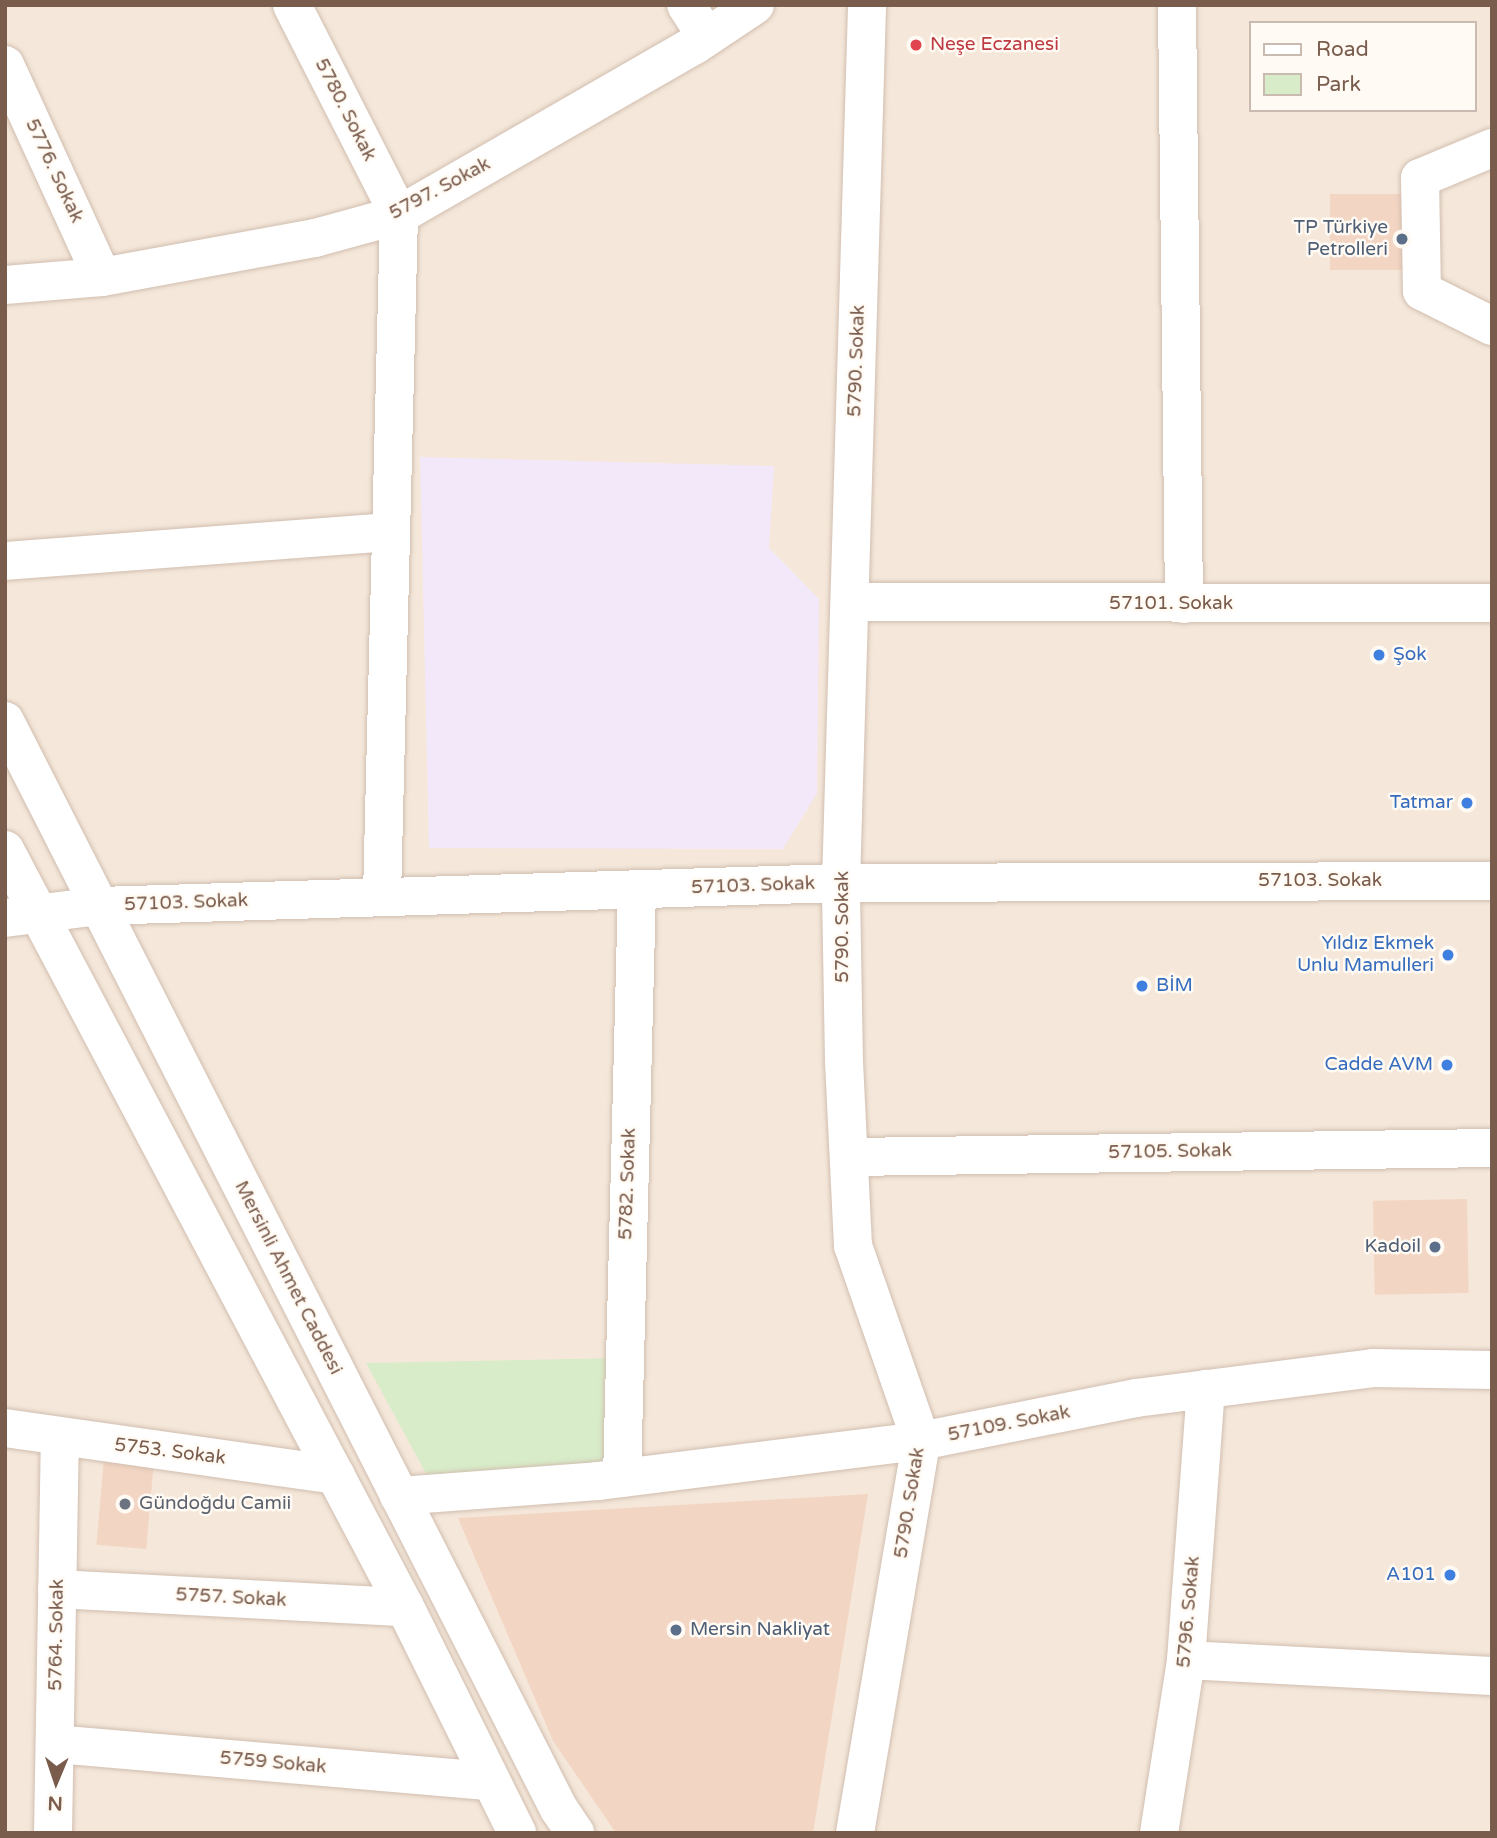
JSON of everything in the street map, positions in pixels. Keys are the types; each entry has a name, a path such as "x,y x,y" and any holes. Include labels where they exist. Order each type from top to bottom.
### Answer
{"street":[{"name":"5780. Sokak","path":"292,5 399,215"},
{"path":"686,5 707,37"},
{"name":"5797. Sokak","path":"5,285 102,277 315,238 399,215 707,37 755,5"},
{"name":"5790. Sokak","path":"855,1833 921,1441 853,1246 849,1157 841,883 867,5"},
{"path":"1177,5 1184,604"},
{"name":"5776. Sokak","path":"5,65 102,277"},
{"path":"1492,148 1420,178 1422,291 1492,326"},
{"path":"382,897 399,215"},
{"path":"5,561 391,533"},
{"name":"57101. Sokak","path":"850,602 1492,603"},
{"name":"Mersinli Ahmet Caddesi","path":"5,721 559,1809 575,1833"},
{"path":"5,850 21,917 336,1475 517,1833"},
{"name":"57103. Sokak","path":"21,917 99,906 841,883 1492,881"},
{"name":"5782. Sokak","path":"622,1478 636,890"},
{"name":"57105. Sokak","path":"849,1157 1492,1148"},
{"name":"57109. Sokak","path":"399,1496 622,1478 921,1441 1136,1398 1373,1368 1492,1370"},
{"name":"5796. Sokak","path":"1159,1833 1186,1660 1206,1389"},
{"name":"5753. Sokak","path":"5,1427 60,1438 336,1475"},
{"name":"5764. Sokak","path":"53,1833 60,1438"},
{"name":"5757. Sokak","path":"57,1589 405,1607"},
{"path":"1186,1660 1492,1676"},
{"name":"5759 Sokak","path":"55,1744 491,1781"}],"shaded area":[{"path":"5,5 1492,5 1492,1833 5,1833"},
{"path":"420,457 774,466 769,548 819,599 817,793 783,849 429,848"}],"green space":[{"path":"620,1358 618,1477 428,1477 366,1363"}],"building":[{"path":"1330,194 1433,194 1433,270 1330,270"},
{"path":"1467,1199 1469,1293 1375,1295 1373,1201"},
{"name":"Gündoğdu Camii","path":"104,1458 154,1462 146,1549 96,1545"},
{"name":"Mersin Nakliyat","path":"868,1494 813,1833 616,1833 553,1741 458,1518"}],"place":[{"name":"Neşe Eczanesi","path":"916,45"},
{"name":"TP Türkiye Petrolleri","path":"1402,239"},
{"name":"Şok","path":"1379,655"},
{"name":"Tatmar","path":"1467,803"},
{"name":"Yıldız Ekmek Unlu Mamulleri","path":"1448,955"},
{"name":"BİM","path":"1142,986"},
{"name":"Cadde AVM","path":"1447,1065"},
{"name":"Kadoil","path":"1435,1247"},
{"name":"Gündoğdu Camii","path":"125,1504"},
{"name":"A101","path":"1450,1575"},
{"name":"Mersin Nakliyat","path":"676,1630"}]}
